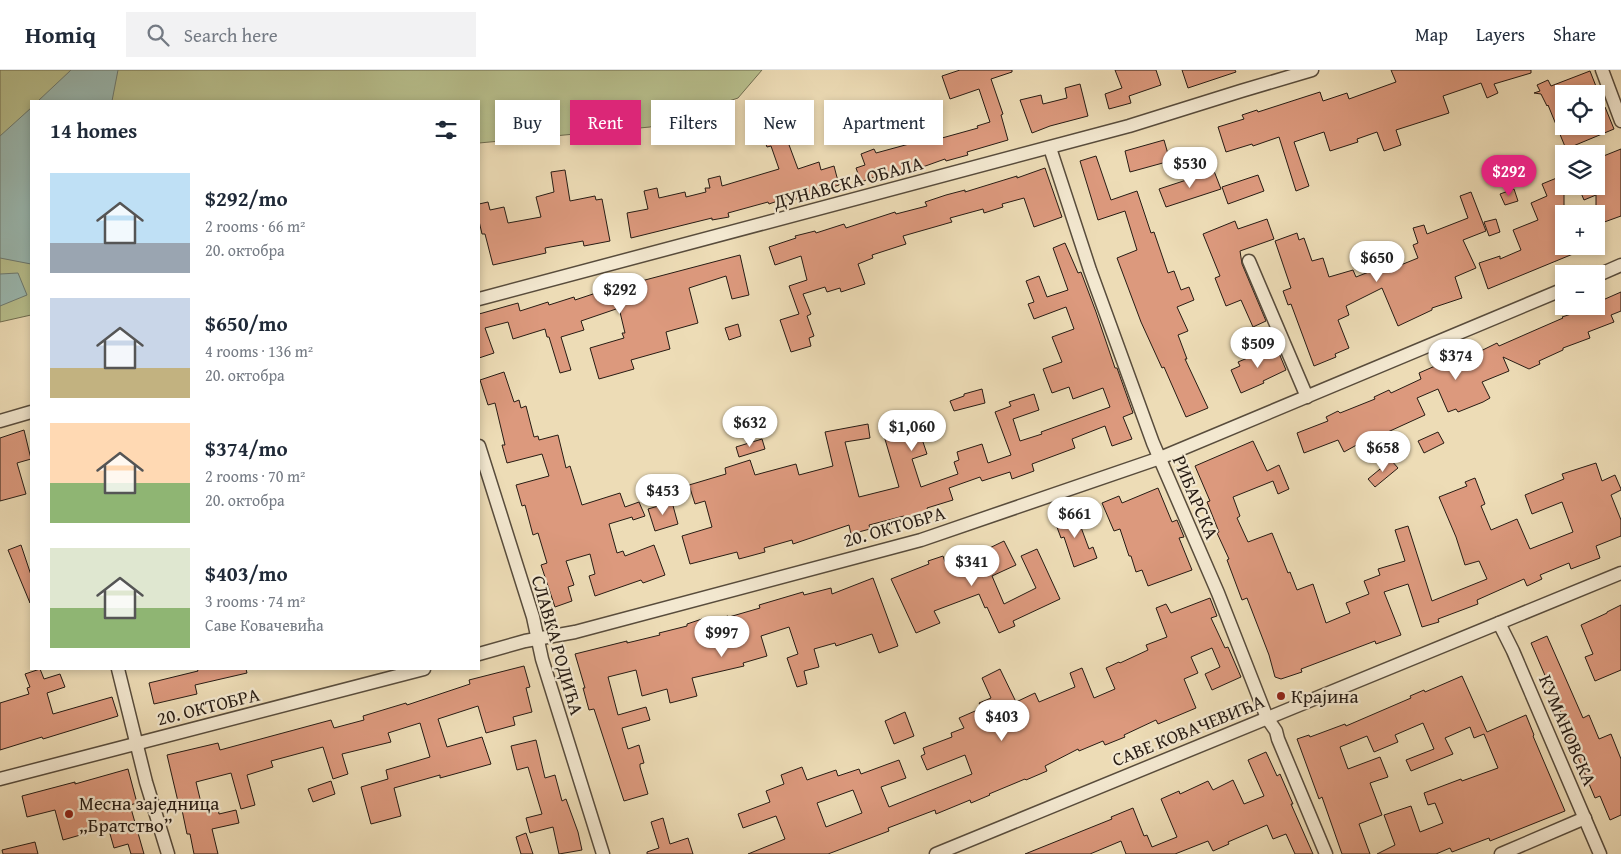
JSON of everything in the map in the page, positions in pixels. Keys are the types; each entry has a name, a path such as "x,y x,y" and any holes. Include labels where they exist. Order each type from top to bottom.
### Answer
{"street":[{"name":"ДУНАВСКА ОБАЛА","path":"480,299 1050,148 1312,70"},
{"path":"1602,70 1621,120"},
{"name":"РИБАРСКА","path":"1050,148 1090,270 1153,443 1218,594 1267,718 1276,731 1326,854"},
{"path":"1249,261 1307,397"},
{"path":"1605,272 1621,265"},
{"name":"20. ОКТОБРА","path":"480,654 525,641 584,630 921,540 1160,458 1555,293"},
{"path":"0,420 30,412"},
{"name":"СЛАВКА РОДИЋА","path":"480,449 532,617 542,659 603,854"},
{"name":"САВЕ КОВАЧЕВИЋА","path":"936,854 1621,573"},
{"name":"КУМАНОВСКА","path":"1499,623 1514,651 1600,854"},
{"path":"118,670 146,782 168,854"},
{"name":"20. ОКТОБРА","path":"0,779 420,670"},
{"path":"1501,854 1585,818"}],"green space":[{"path":"0,70 762,70 738,98 732,100 651,100 650,127 641,128 641,100 570,100 570,134 560,135 560,100 495,100 495,142 480,143 480,100 30,100 30,315 0,322"}],"water":[{"path":"71,70 118,70 112,100 39,100"},
{"path":"30,109 30,264 0,258 0,136"},
{"path":"18,273 27,295 0,306 0,274"}],"building":[{"path":"960,70 1012,70 1012,72 991,79 1003,114 1001,115 1008,140 967,152 968,155 946,161 945,159 917,169 916,166 885,175 885,173 861,182 856,168 865,165 861,154 874,149 876,153 905,145 943,145 943,138 978,128 977,126 990,122 979,89 950,99 942,76"},
{"path":"1115,70 1156,70 1161,85 1129,96 1131,103 1109,109 1105,94 1122,88"},
{"path":"1182,70 1235,70 1236,72 1188,88"},
{"path":"1391,70 1531,70 1531,73 1494,84 1498,93 1487,98 1481,83 1443,96 1449,113 1396,130 1401,145 1384,151 1377,132 1357,139 1358,142 1330,151 1324,132 1294,142 1309,186 1296,191 1279,137 1253,146 1252,144 1226,152 1218,127 1244,119 1242,115 1257,110 1258,112 1320,92 1323,101 1347,93 1349,99 1396,82"},
{"path":"1590,71 1595,85 1555,85 1555,122 1541,94 1534,93 1540,91 1537,85 1548,80 1551,86"},
{"path":"1080,84 1088,116 1032,133 1020,100 1041,95 1043,104 1067,98 1065,88"},
{"path":"1605,107 1614,129 1605,133"},
{"path":"1560,135 1600,135 1576,145 1564,145"},
{"path":"1164,140 1170,161 1130,172 1125,151"},
{"path":"766,145 789,145 798,169 819,162 821,170 834,166 839,185 790,201 789,197 769,204 768,202 728,213 729,217 712,220 712,218 631,238 627,213 648,209 644,191 657,188 659,198 685,192 686,197 706,192 705,188 710,188 708,179 720,176 722,186 779,169 771,146 767,147"},
{"path":"1621,149 1621,216 1605,222 1605,205 1596,205 1596,195 1605,195 1605,155"},
{"path":"1096,156 1111,200 1137,191 1151,233 1154,232 1168,273 1174,271 1181,290 1189,287 1194,300 1177,307 1188,331 1178,335 1187,359 1185,359 1208,408 1186,417 1164,367 1162,368 1141,322 1117,258 1137,250 1125,211 1098,220 1080,161"},
{"path":"1525,162 1532,178 1513,186 1506,171"},
{"path":"1045,168 1062,217 1034,227 1024,198 1002,204 1003,207 984,213 983,209 950,218 952,222 903,236 906,244 872,255 873,258 858,264 865,284 841,292 840,288 827,292 825,287 803,294 811,314 807,316 814,336 809,338 811,346 791,352 780,320 799,314 789,286 807,280 801,256 775,265 769,247 796,238 795,236 815,231 816,233 844,224 846,228 895,212 896,214 927,206 925,202 946,195 965,190 965,192 1017,176 1017,178"},
{"path":"565,170 570,201 595,196 596,200 602,199 610,241 584,246 583,241 545,248 546,253 493,265 485,234 482,234 480,225 480,204 488,202 490,210 504,207 508,223 541,217 536,197 554,192 551,172"},
{"path":"1214,171 1221,189 1166,207 1159,189"},
{"path":"1258,175 1264,191 1228,204 1222,187"},
{"path":"1555,179 1555,195 1564,195 1564,205 1555,205 1555,255 1571,255 1488,289 1479,263 1500,256 1500,259 1521,250 1513,230 1538,220 1531,203 1547,196 1542,184"},
{"path":"1514,189 1518,201 1505,205 1500,194"},
{"path":"1471,192 1486,231 1463,240 1476,268 1455,277 1462,298 1432,308 1432,310 1398,326 1382,288 1346,306 1349,315 1338,320 1349,348 1335,354 1336,357 1314,366 1291,304 1288,305 1283,291 1291,288 1275,241 1297,233 1299,240 1304,238 1312,261 1323,258 1329,277 1353,270 1356,277 1379,268 1381,273 1418,258 1413,245 1418,243 1413,228 1424,225 1427,234 1468,218 1460,196"},
{"path":"1582,195 1596,195 1584,200"},
{"path":"1267,219 1274,239 1240,251 1242,264 1266,321 1253,327 1241,300 1226,306 1215,278 1220,276 1203,234 1235,221 1238,229"},
{"path":"1496,219 1500,232 1489,236 1484,222"},
{"path":"1065,243 1078,273 1081,272 1133,413 1123,417 1132,439 1112,446 1105,426 1072,439 1075,448 1032,464 1034,471 1012,479 1010,472 982,481 980,477 949,488 953,500 927,508 928,511 905,518 904,516 869,525 870,529 851,534 849,525 793,544 792,540 764,548 765,552 739,559 737,552 690,564 682,536 712,527 705,501 695,504 689,485 726,474 725,468 750,460 755,475 796,464 799,475 833,466 825,432 868,424 870,438 845,442 859,497 899,487 882,429 905,422 903,418 914,415 927,454 912,459 921,487 958,474 954,462 959,460 957,452 982,444 988,463 1011,455 995,412 1011,406 1009,402 1034,394 1039,410 1013,419 1020,441 1110,407 1103,388 1073,399 1069,387 1052,393 1043,369 1062,362 1052,337 1074,329 1066,307 1034,319 1028,304 1034,302 1026,281 1039,276 1047,297 1068,290 1053,248"},
{"path":"740,255 749,295 732,299 726,276 689,288 698,323 666,332 670,349 631,360 634,369 599,379 590,348 624,338 622,333 625,333 619,308 581,321 584,330 561,337 571,370 560,373 545,329 513,339 508,322 485,328 494,353 480,358 480,314 518,303 520,311 548,302 549,305 574,297 575,300 614,287 613,283 625,281 626,285"},
{"path":"1621,292 1621,311 1611,315 1614,322 1588,332 1590,338 1563,348 1563,350 1539,361 1540,364 1529,369 1503,357 1509,371 1482,382 1490,398 1483,402 1458,412 1456,409 1448,412 1438,389 1417,398 1425,415 1379,436 1380,439 1363,446 1362,442 1344,452 1338,440 1304,453 1297,433 1328,421 1326,417 1375,399 1374,397 1389,390 1391,393 1421,379 1419,373 1442,363 1444,369 1497,343 1499,346 1562,317 1568,315 1605,315 1605,299"},
{"path":"738,324 741,336 729,340 725,328"},
{"path":"1276,346 1286,370 1263,381 1264,383 1241,393 1231,370 1240,366 1238,362"},
{"path":"504,372 514,402 519,400 521,408 526,406 534,437 538,436 539,440 558,435 566,468 570,466 582,505 620,493 625,507 639,502 645,516 633,520 632,517 609,524 617,553 623,551 625,556 654,545 665,575 643,583 641,580 595,596 589,576 595,574 590,554 566,561 574,585 568,587 572,601 555,607 541,565 547,563 538,533 533,535 525,505 522,506 516,485 549,476 542,454 507,463 502,445 505,445 495,403 488,405 480,380"},
{"path":"982,389 985,403 954,411 950,401 964,396 964,394"},
{"path":"24,430 30,459 17,463 26,494 0,501 0,438"},
{"path":"1438,432 1444,443 1424,453 1418,441"},
{"path":"762,439 765,449 739,457 736,447"},
{"path":"1253,441 1267,471 1279,465 1289,489 1278,494 1273,481 1233,497 1240,516 1237,518 1248,542 1272,533 1297,590 1313,584 1326,623 1350,613 1346,603 1369,594 1364,581 1380,575 1378,569 1405,561 1395,530 1408,526 1432,601 1487,579 1479,561 1465,565 1456,537 1439,497 1467,486 1465,482 1475,478 1485,504 1481,506 1491,530 1517,519 1530,549 1573,532 1562,502 1532,514 1525,495 1564,479 1562,474 1596,463 1602,481 1615,475 1621,489 1611,495 1621,520 1621,536 1596,546 1600,558 1571,569 1569,563 1540,575 1542,579 1527,586 1524,579 1477,600 1478,604 1438,619 1439,622 1422,627 1408,584 1384,592 1401,635 1376,644 1375,641 1301,669 1302,672 1281,679 1275,677 1269,655 1247,598 1242,600 1227,560 1229,559 1217,533 1219,532 1207,502 1210,501 1195,466"},
{"path":"1391,460 1398,468 1375,487 1368,479"},
{"path":"1158,488 1172,522 1177,520 1184,537 1179,538 1192,570 1148,586 1142,570 1136,572 1120,529 1114,531 1102,503 1119,496 1122,503"},
{"path":"672,502 678,524 655,531 648,509"},
{"path":"1075,511 1089,549 1093,547 1097,558 1074,567 1064,537 1061,538 1054,519"},
{"path":"1004,541 1016,565 992,576 1004,604 1036,588 1021,556 1037,549 1060,599 1013,621 1015,626 999,633 979,594 934,611 940,623 916,633 891,579 929,564 928,561 943,556 945,562 973,551 975,555"},
{"path":"21,545 30,572 30,603 8,550"},
{"path":"873,578 898,646 879,653 872,634 836,646 835,643 814,649 819,667 804,671 807,684 797,687 787,658 798,654 789,627 761,636 767,656 743,663 744,666 692,678 697,696 670,703 667,689 642,696 636,670 608,677 618,715 646,707 650,720 622,728 628,749 639,745 644,763 640,764 640,767 648,794 624,801 594,709 589,710 575,654 660,635 659,633 687,626 687,624 702,619 703,623 729,617 760,608 759,605 803,592 804,595 831,588 832,594"},
{"path":"1210,598 1217,616 1211,618 1225,648 1228,647 1241,677 1212,690 1205,674 1220,667 1212,648 1191,657 1198,673 1184,679 1196,708 1158,724 1156,720 1124,735 1125,737 1105,745 1103,741 1079,751 1078,749 1045,766 1047,771 1026,780 971,803 970,800 936,814 935,810 888,828 889,831 828,854 748,854 785,839 776,816 743,828 738,814 770,802 766,791 784,784 781,775 802,767 807,780 836,770 838,776 859,769 861,774 899,760 906,778 881,787 889,807 972,774 965,755 927,770 921,756 925,754 923,748 952,737 951,733 964,728 959,718 982,708 979,703 991,698 982,678 1000,669 1016,702 1035,693 1039,702 1075,687 1070,673 1082,668 1094,698 1115,689 1106,668 1148,650 1146,645 1167,637 1156,608 1166,604 1171,613","holes":["853,790 862,813 826,827 817,803"]},
{"path":"1621,605 1621,670 1595,681 1585,657 1593,654 1581,625"},
{"path":"1547,636 1583,718 1589,715 1599,739 1611,734 1621,759 1621,815 1610,820 1600,796 1595,798 1563,725 1566,724 1531,643"},
{"path":"524,666 530,687 526,688 532,712 513,717 515,725 486,733 478,706 438,719 447,747 482,737 491,764 440,778 440,775 394,788 401,816 371,824 361,787 388,779 386,770 430,757 420,723 388,733 391,742 342,754 348,774 333,779 323,747 271,761 273,767 247,775 255,805 241,809 231,773 196,782 203,811 218,807 219,814 236,810 239,823 212,829 218,854 194,854 190,834 187,834 182,810 180,810 167,755 218,743 220,750 331,720 334,728 364,720 363,716 406,703 407,705 470,684 469,680"},
{"path":"40,670 44,679 60,674 65,687 47,693 53,714 112,697 118,716 0,750 0,703 29,694 27,688 30,687 25,674"},
{"path":"246,670 247,673 195,685 197,694 154,704 149,683 198,671"},
{"path":"1462,676 1487,732 1526,715 1565,811 1490,841 1489,838 1452,852 1450,848 1436,854 1377,854 1395,845 1384,815 1411,806 1420,832 1443,823 1435,803 1428,805 1424,793 1498,768 1484,734 1474,738 1470,727 1445,738 1453,754 1411,771 1406,760 1434,749 1423,723 1395,735 1398,742 1374,752 1367,736 1340,747 1348,769 1380,757 1388,777 1370,783 1382,815 1359,824 1370,854 1342,854 1322,797 1319,799 1297,739 1309,735 1310,737 1345,724 1346,726 1411,698 1410,696 1424,690 1425,692"},
{"path":"905,712 914,736 894,744 885,721"},
{"path":"536,740 545,778 555,775 562,801 566,799 578,832 582,850 559,854 553,827 530,833 526,818 542,814 528,767 517,770 511,746"},
{"path":"1266,752 1277,776 1280,774 1313,854 1295,854 1286,834 1273,839 1267,825 1228,842 1229,844 1213,851 1208,841 1175,854 1126,854 1121,841 1090,854 1025,854 1112,819 1111,817 1133,808 1144,836 1147,835 1152,847 1177,837 1161,799 1179,791 1180,794 1208,781 1213,790 1233,780 1244,804 1264,796 1248,760"},
{"path":"128,769 137,803 130,805 144,854 131,854 128,844 114,848 108,827 63,840 55,810 27,817 22,796"},
{"path":"331,781 335,794 313,802 308,789"},
{"path":"663,818 670,844 688,838 693,854 647,854 647,852 659,848 651,822"},
{"path":"526,833 533,854 521,854 516,837"},
{"path":"35,842 38,854 3,854 2,850"}],"place":[{"name":"Крајина","path":"1281,696"},
{"name":"Месна заједница „Братство”","path":"69,814"}]}
